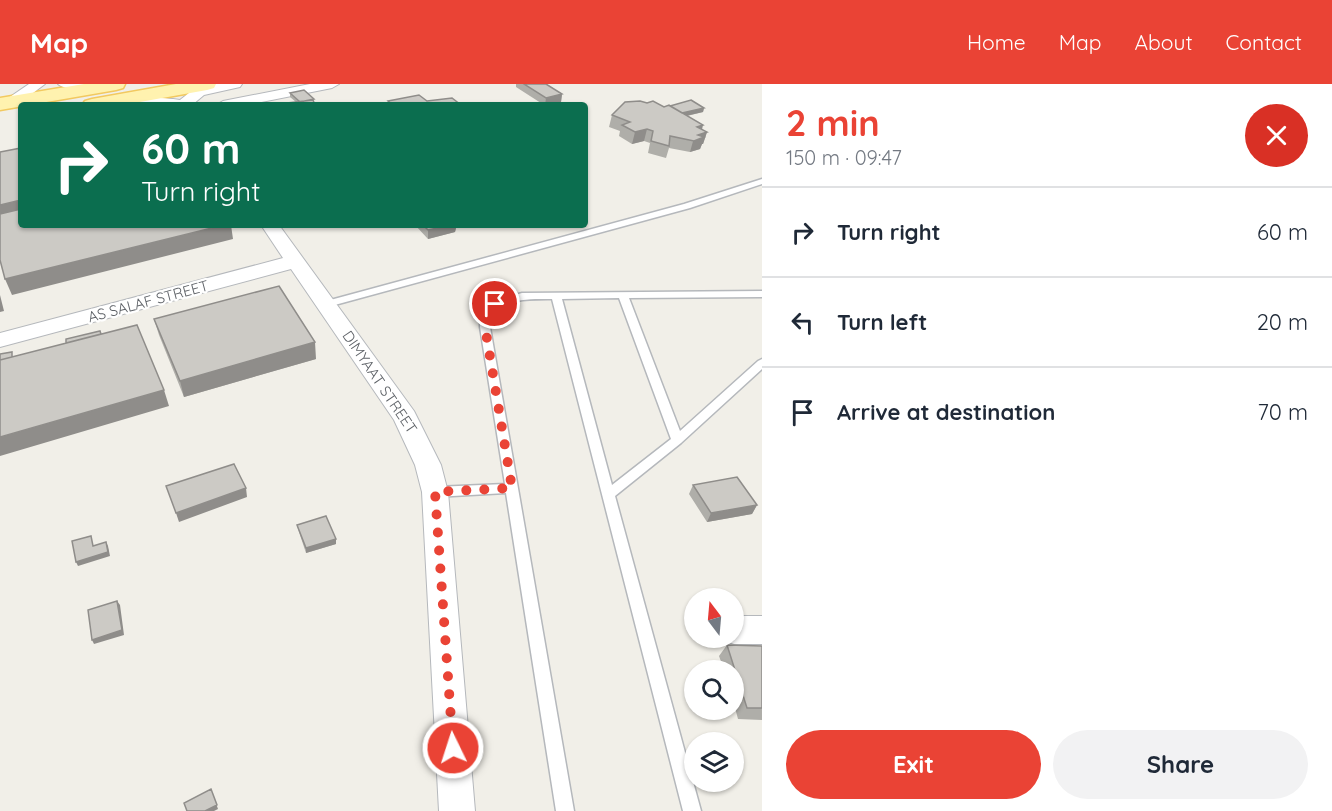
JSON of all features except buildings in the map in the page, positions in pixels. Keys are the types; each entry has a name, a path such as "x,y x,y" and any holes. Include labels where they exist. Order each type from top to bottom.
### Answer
{"main road":[{"path":"108,102 207,84"},
{"path":"37,102 111,85"},
{"path":"0,122 11,108"}],"street":[{"path":"11,108 38,84"},
{"path":"65,84 111,85"},
{"path":"185,102 197,93 235,84"},
{"path":"239,102 332,84"},
{"path":"142,102 158,100 168,102"},
{"name":"DIMYAAT STREET","path":"272,228 405,417 428,465 435,492 457,811"},
{"name":"AS SALAF STREET","path":"0,340 296,261"},
{"path":"744,630 762,630"}],"lane":[{"path":"327,304 687,206 762,182"},
{"path":"565,811 484,321 485,314 495,304 512,298 762,294"},
{"path":"623,295 677,440"},
{"path":"556,296 692,811"},
{"path":"608,495 677,440 762,363"},
{"path":"435,492 512,488"}],"route":[{"path":"453,748 435,492 512,488 484,321 485,314 495,304"}]}
